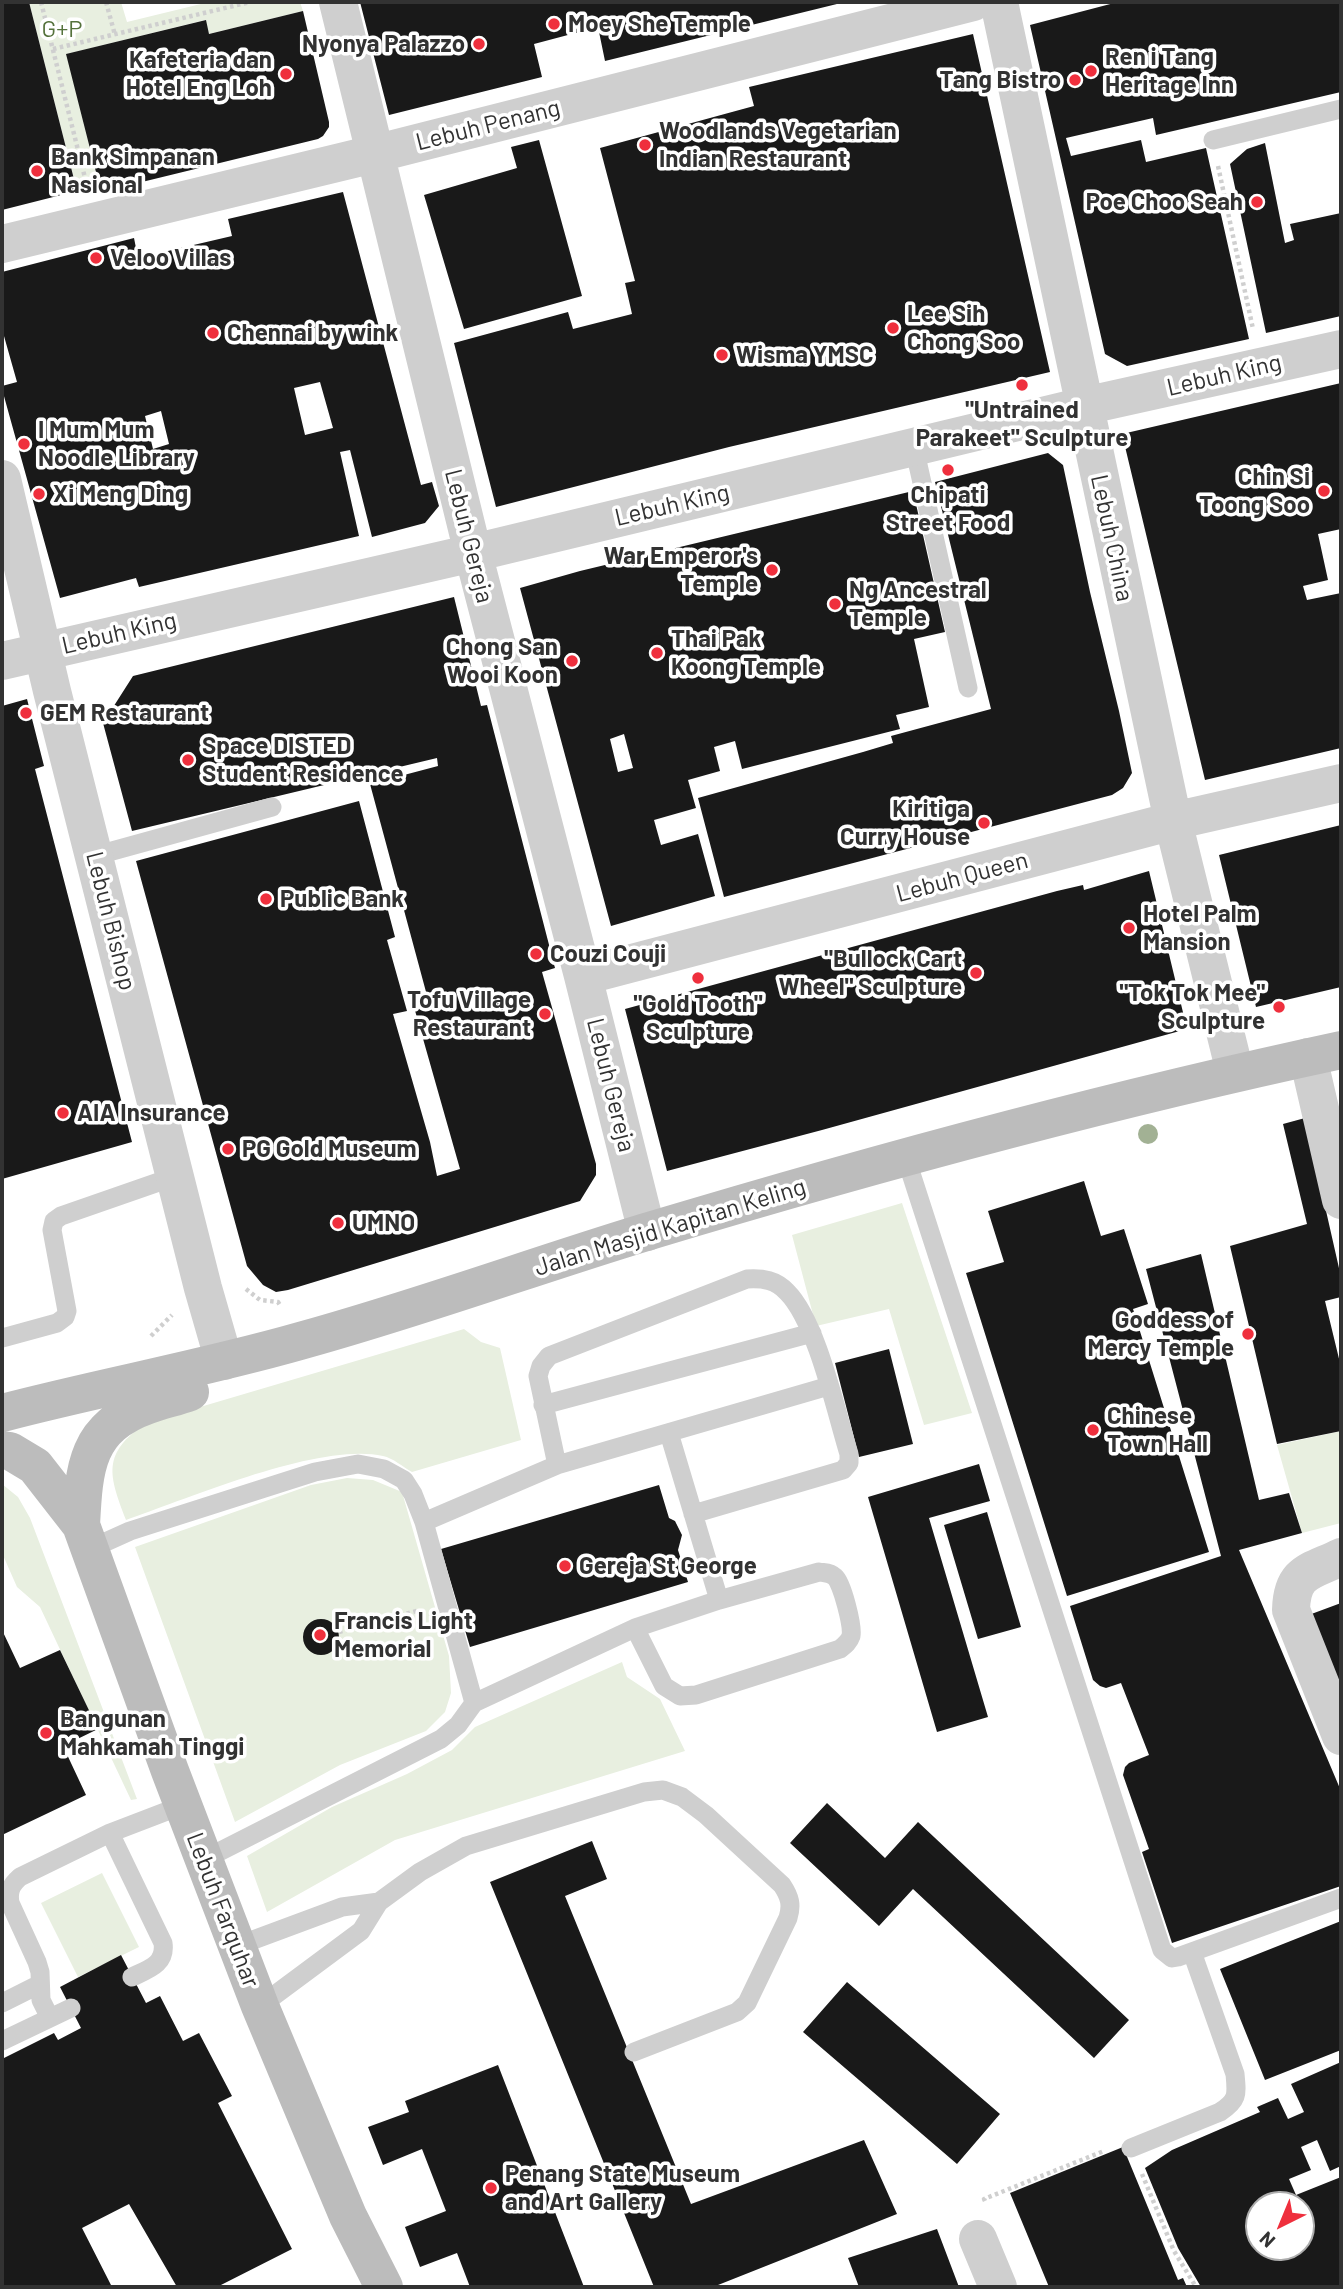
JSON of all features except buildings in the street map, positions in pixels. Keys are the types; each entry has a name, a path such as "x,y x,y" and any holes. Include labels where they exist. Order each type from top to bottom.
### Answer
{"main road":[{"name":"Jalan Masjid Kapitan Keling","path":"2,1413 303,1340 647,1232 906,1157 1235,1072 1325,1053"},
{"name":"Lebuh Farquhar","path":"85,1537 83,1483 94,1445 109,1428 126,1415 146,1405 190,1392 225,1361"},
{"name":"Lebuh Farquhar","path":"2,1450 10,1451 35,1466 85,1537 203,1860 260,2006 348,2216 384,2287"},
{"path":"348,2216 364,2287"}],"street":[{"name":"Lebuh Gereja","path":"338,2 473,553 647,1232"},
{"name":"Lebuh Penang","path":"2,244 374,154 973,2"},
{"name":"Lebuh China","path":"999,2 1173,821 1235,1072"},
{"name":"Lebuh King","path":"2,661 473,553 1084,406 1341,349"},
{"name":"Lebuh Bishop","path":"2,479 42,651 203,1288 225,1361"},
{"name":"Lebuh Queen","path":"583,976 1173,821 1341,783"},
{"path":"1325,1053 1341,1200"},
{"path":"1341,1558 1309,1572 1295,1582 1291,1609 1341,1736"},
{"path":"978,2239 998,2287"}],"lane":[{"path":"1213,140 1341,109"},
{"path":"914,447 968,688"},
{"path":"94,856 272,807"},
{"path":"906,1157 1159,1943 1166,1956 1172,1958 1192,1952 1341,1898"},
{"path":"2,1338 57,1322 65,1317 67,1311 52,1230 54,1222 61,1216 176,1176"},
{"path":"557,1465 538,1376 541,1366 550,1356 747,1279 762,1278 776,1283 788,1292 812,1332 849,1454 849,1463 843,1470 693,1514"},
{"path":"543,1405 812,1332"},
{"path":"424,1522 557,1465 828,1386"},
{"path":"669,1433 719,1600"},
{"path":"85,1537 130,1531 315,1472 358,1464 384,1469 404,1480 413,1493 448,1602 474,1703"},
{"path":"203,1860 441,1740 457,1726 474,1703 635,1628 719,1600 819,1572 836,1577 841,1585 850,1637 840,1649 696,1695 680,1696 664,1686 635,1628"},
{"path":"260,2006 361,1931 379,1902 420,1872 466,1846 644,1792 663,1790 682,1797 706,1815 782,1885 789,1895 792,1907 747,2003 737,2012 634,2052"},
{"path":"50,2018 41,2000 37,1962 10,1903 8,1894 12,1884 20,1877 110,1833 183,1805"},
{"path":"110,1833 163,1943 161,1960 132,1977"},
{"path":"237,1947 342,1906 379,1902"},
{"path":"1131,2148 1220,2112 1232,2104 1237,2092 1235,2074 1192,1952"},
{"path":"2,2003 40,1984"},
{"path":"2,2041 71,2008"}],"path":[{"path":"41,2 96,221"},
{"path":"106,2 115,35"},
{"path":"53,50 250,2"},
{"path":"1213,140 1261,368"},
{"path":"149,1339 176,1311 183,1294 203,1288"},
{"path":"339,1632 448,1602"},
{"path":"978,2239 997,2232 984,2199 1122,2144 1131,2148 1174,2251 1196,2287"}],"green space":[{"name":"G+P","path":"29,2 121,2 127,22 209,2 300,2 303,11 209,34 205,20 67,54 99,186 77,191"},
{"path":"902,1203 972,1413 924,1425 889,1309 816,1326 792,1235"},
{"path":"464,1329 481,1342 500,1348 521,1440 412,1472 383,1456 356,1454 290,1464 219,1486 126,1520 113,1478 115,1455 121,1445 146,1423"},
{"path":"1341,1431 1341,1523 1302,1533 1277,1445"},
{"path":"347,1478 373,1480 402,1492 449,1656 451,1693 445,1712 426,1731 340,1765 235,1822 135,1547 311,1485"},
{"path":"2,1484 18,1497 30,1518 137,1799 131,1800 40,1607 17,1587 2,1553"},
{"path":"622,1662 627,1677 660,1699 685,1751 395,1840 267,1912 247,1856 332,1807 407,1774 452,1750 475,1727"},
{"path":"102,1873 139,1947 78,1977 41,1903"}],"place":[{"name":"Moey She Temple","path":"554,24"},
{"name":"Nyonya Palazzo","path":"479,44"},
{"name":"Ren i Tang Heritage Inn","path":"1091,71"},
{"name":"Kafeteria dan Hotel Eng Loh","path":"286,74"},
{"name":"Tang Bistro","path":"1075,80"},
{"name":"Woodlands Vegetarian Indian Restaurant","path":"645,145"},
{"name":"Bank Simpanan Nasional","path":"37,171"},
{"name":"Poe Choo Seah","path":"1257,202"},
{"name":"Veloo Villas","path":"96,258"},
{"name":"Lee Sih Chong Soo","path":"893,328"},
{"name":"Chennai by wink","path":"213,333"},
{"name":"Wisma YMSC","path":"722,355"},
{"name":"\"Untrained Parakeet\" Sculpture","path":"1022,385"},
{"name":"I Mum Mum Noodle Library","path":"24,444"},
{"name":"Chipati Street Food","path":"948,470"},
{"name":"Chin Si Toong Soo","path":"1324,491"},
{"name":"Xi Meng Ding","path":"39,494"},
{"name":"War Emperor's Temple","path":"772,570"},
{"name":"Ng Ancestral Temple","path":"835,604"},
{"name":"Thai Pak Koong Temple","path":"657,653"},
{"name":"Chong San Wooi Koon","path":"572,661"},
{"name":"GEM Restaurant","path":"26,713"},
{"name":"Space DISTED Student Residence","path":"188,760"},
{"name":"Kiritiga Curry House","path":"984,823"},
{"name":"Public Bank","path":"266,899"},
{"name":"Hotel Palm Mansion","path":"1129,928"},
{"name":"Couzi Couji","path":"536,954"},
{"name":"\"Bullock Cart Wheel\" Sculpture","path":"976,973"},
{"name":"\"Gold Tooth\" Sculpture","path":"698,978"},
{"name":"\"Tok Tok Mee\" Sculpture","path":"1279,1007"},
{"name":"Tofu Village Restaurant","path":"545,1014"},
{"name":"AIA Insurance","path":"63,1113"},
{"name":"PG Gold Museum","path":"228,1149"},
{"name":"UMNO","path":"338,1223"},
{"name":"Goddess of Mercy Temple","path":"1248,1334"},
{"name":"Chinese Town Hall","path":"1093,1430"},
{"name":"Gereja St George","path":"565,1566"},
{"name":"Francis Light Memorial","path":"320,1635"},
{"name":"Bangunan Mahkamah Tinggi","path":"46,1733"},
{"name":"Penang State Museum and Art Gallery","path":"491,2188"}]}
